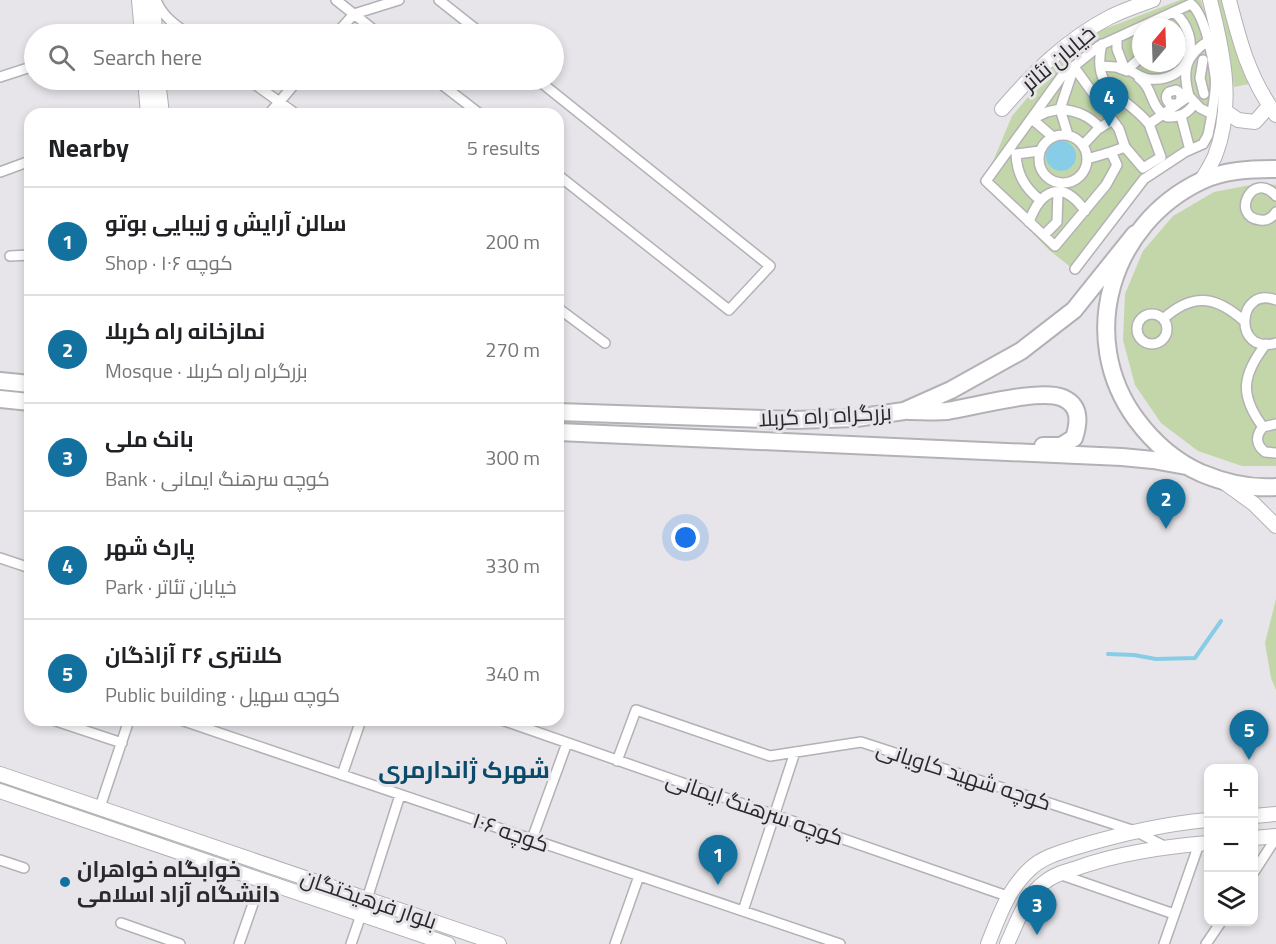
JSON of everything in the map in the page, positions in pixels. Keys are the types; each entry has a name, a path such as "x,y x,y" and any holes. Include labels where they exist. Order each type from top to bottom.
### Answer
{"highway":[{"path":"1276,169 1243,169 1201,181 1165,203 1135,234 1115,274 1106,317 1109,361 1125,403 1151,439 1186,466 1225,483 1263,488 1276,487"},
{"name":"بزرگراه راه کربلا","path":"564,412 794,420 856,418 904,411 951,390 1030,345 1074,310 1135,234"},
{"path":"0,381 24,383"},
{"path":"904,411 945,411 1043,395 1063,398 1076,409 1079,423 1074,438 1061,446 970,448"},
{"path":"0,399 24,401"},
{"name":"بزرگراه راه کربلا","path":"564,432 970,448 1122,457 1186,466"}],"main road":[{"path":"139,0 141,24"},
{"path":"155,0 155,24"},
{"name":"خیابان تئاتر","path":"1002,109 1030,77 1069,43 1111,16 1154,0"},
{"path":"1201,181 1215,157 1222,133 1218,113 1226,98 1223,55 1210,0"},
{"path":"1218,113 1238,120 1255,122 1273,111 1252,76 1245,59 1229,0"},
{"path":"146,90 147,108"},
{"path":"159,90 161,108"},
{"path":"1225,483 1254,504 1276,526"},
{"name":"بلوار فرهیختگان","path":"0,774 499,944"},
{"name":"بلوار فرهیختگان","path":"0,791 448,944"},
{"path":"1258,816 1276,814"},
{"path":"987,944 1007,896 1032,866 1054,854 1136,831 1204,821"},
{"path":"1258,838 1276,837"},
{"path":"1007,944 1022,910 1033,894 1044,882 1059,874 1146,849 1204,843"}],"street":[{"path":"155,0 174,24"},
{"path":"336,0 366,24"},
{"path":"345,24 354,14 399,0"},
{"path":"439,0 469,24"},
{"path":"1075,269 1144,179 1203,144 1218,113 1216,77 1208,41 1196,8 1191,4 1165,18"},
{"path":"1174,12 1180,18"},
{"path":"1186,29 1191,42 1186,56"},
{"path":"1111,152 1117,165 1106,185 1055,246 986,181 1011,154 1062,76 1102,44 1132,34"},
{"path":"1117,38 1119,59 1124,67 1147,79 1159,79 1170,76 1174,72"},
{"path":"1186,58 1208,41"},
{"path":"1074,67 1119,129 1125,147 1143,168 1161,158 1149,124 1140,112 1114,95 1107,85 1100,66 1102,44"},
{"path":"1186,60 1202,77 1216,77"},
{"path":"1128,69 1132,65"},
{"path":"1100,66 1125,70 1144,81 1150,89 1155,106 1163,114 1167,117 1181,116"},
{"path":"1068,135 1060,109 1074,67"},
{"path":"0,76 24,69"},
{"path":"1184,72 1191,98 1200,108 1218,113"},
{"path":"1190,150 1181,116 1202,77"},
{"path":"263,90 288,108"},
{"path":"274,108 289,90"},
{"path":"449,90 472,108"},
{"path":"550,90 770,266 729,310 564,180"},
{"path":"1149,124 1191,98"},
{"path":"1032,119 1060,109 1086,116 1100,127"},
{"path":"1032,119 1053,137"},
{"path":"1083,145 1100,127 1112,120"},
{"path":"1068,135 1079,140 1083,145 1087,159 1085,169 1081,176 1070,182 1058,183 1044,174 1040,167 1040,152 1043,144 1053,137 1068,135"},
{"path":"1087,159 1125,147"},
{"path":"1011,154 1040,152"},
{"path":"1011,154 1024,185 1040,200"},
{"path":"0,172 24,163"},
{"path":"1053,181 1057,222 1069,231"},
{"path":"1070,182 1085,211"},
{"path":"1274,218 1263,221 1253,218 1246,210 1246,199 1252,191 1262,188 1268,189 1276,196"},
{"path":"1029,222 1040,200 1053,193 1068,194 1077,199"},
{"path":"1044,235 1057,222"},
{"path":"10,256 24,255"},
{"path":"1276,300 1264,298 1257,300 1246,312 1244,321 1252,339 1266,344 1276,343"},
{"path":"1163,319 1185,304 1209,301 1225,306 1244,321"},
{"path":"564,312 605,343"},
{"path":"1263,427 1246,399 1245,388 1252,363 1266,344"},
{"path":"1276,424 1263,427 1257,435 1259,445 1265,452 1276,453"},
{"path":"0,558 24,566"},
{"name":"کوچه شهید کاویانی","path":"617,760 636,710 770,756 861,742 1136,831 1166,847"},
{"path":"71,726 122,743"},
{"path":"100,807 127,726"},
{"name":"کوچه ۱۰۶","path":"199,726 840,944"},
{"path":"342,775 359,726"},
{"name":"کوچه سرهنگ ایمانی","path":"519,726 1007,896"},
{"path":"532,839 567,743"},
{"path":"743,911 795,752"},
{"path":"368,898 400,795"},
{"path":"1258,866 1276,837"},
{"path":"1164,944 1204,843"},
{"path":"0,860 24,868"},
{"path":"1059,874 1174,914"},
{"path":"615,944 639,876"},
{"path":"239,944 254,901"},
{"path":"351,944 361,915"},
{"path":"121,923 180,944"},
{"path":"1206,944 1218,926"}],"green space":[{"path":"1180,0 1201,0 1218,59 1221,98 1218,117 1204,138 1193,148 1140,177 1073,269 1049,250 984,183 1012,116 1055,65 1089,35 1132,18 1132,72 1186,72 1186,18 1133,18"},
{"path":"1217,0 1222,0 1249,84 1234,87 1225,31"},
{"path":"1261,183 1276,185 1276,466 1242,466 1198,451 1161,423 1135,385 1123,340 1125,294 1143,251 1173,216 1214,192"},
{"path":"1276,599 1276,690 1271,678 1265,643"},
{"path":"0,781 169,838 165,841 0,785"}],"water":[{"path":"1061,141 1072,145 1076,156 1072,167 1061,171 1050,167 1046,156 1050,145"}],"waterway":[{"path":"1108,654 1156,659 1195,658 1221,621"}],"place":[{"name":"پارک شهر","path":"1109,127"},
{"name":"نمازخانه راه کربلا","path":"1166,529"},
{"name":"کلانتری ۲۶ آزاذگان","path":"1249,760"},
{"name":"خوابگاه خواهران دانشگاه آزاد اسلامی","path":"65,882"},
{"name":"سالن آرایش و زیبایی بوتو","path":"718,885"},
{"name":"بانک ملی","path":"1037,935"}],"district":[{"name":"شهرک ژاندارمری","path":"464,769"}]}
